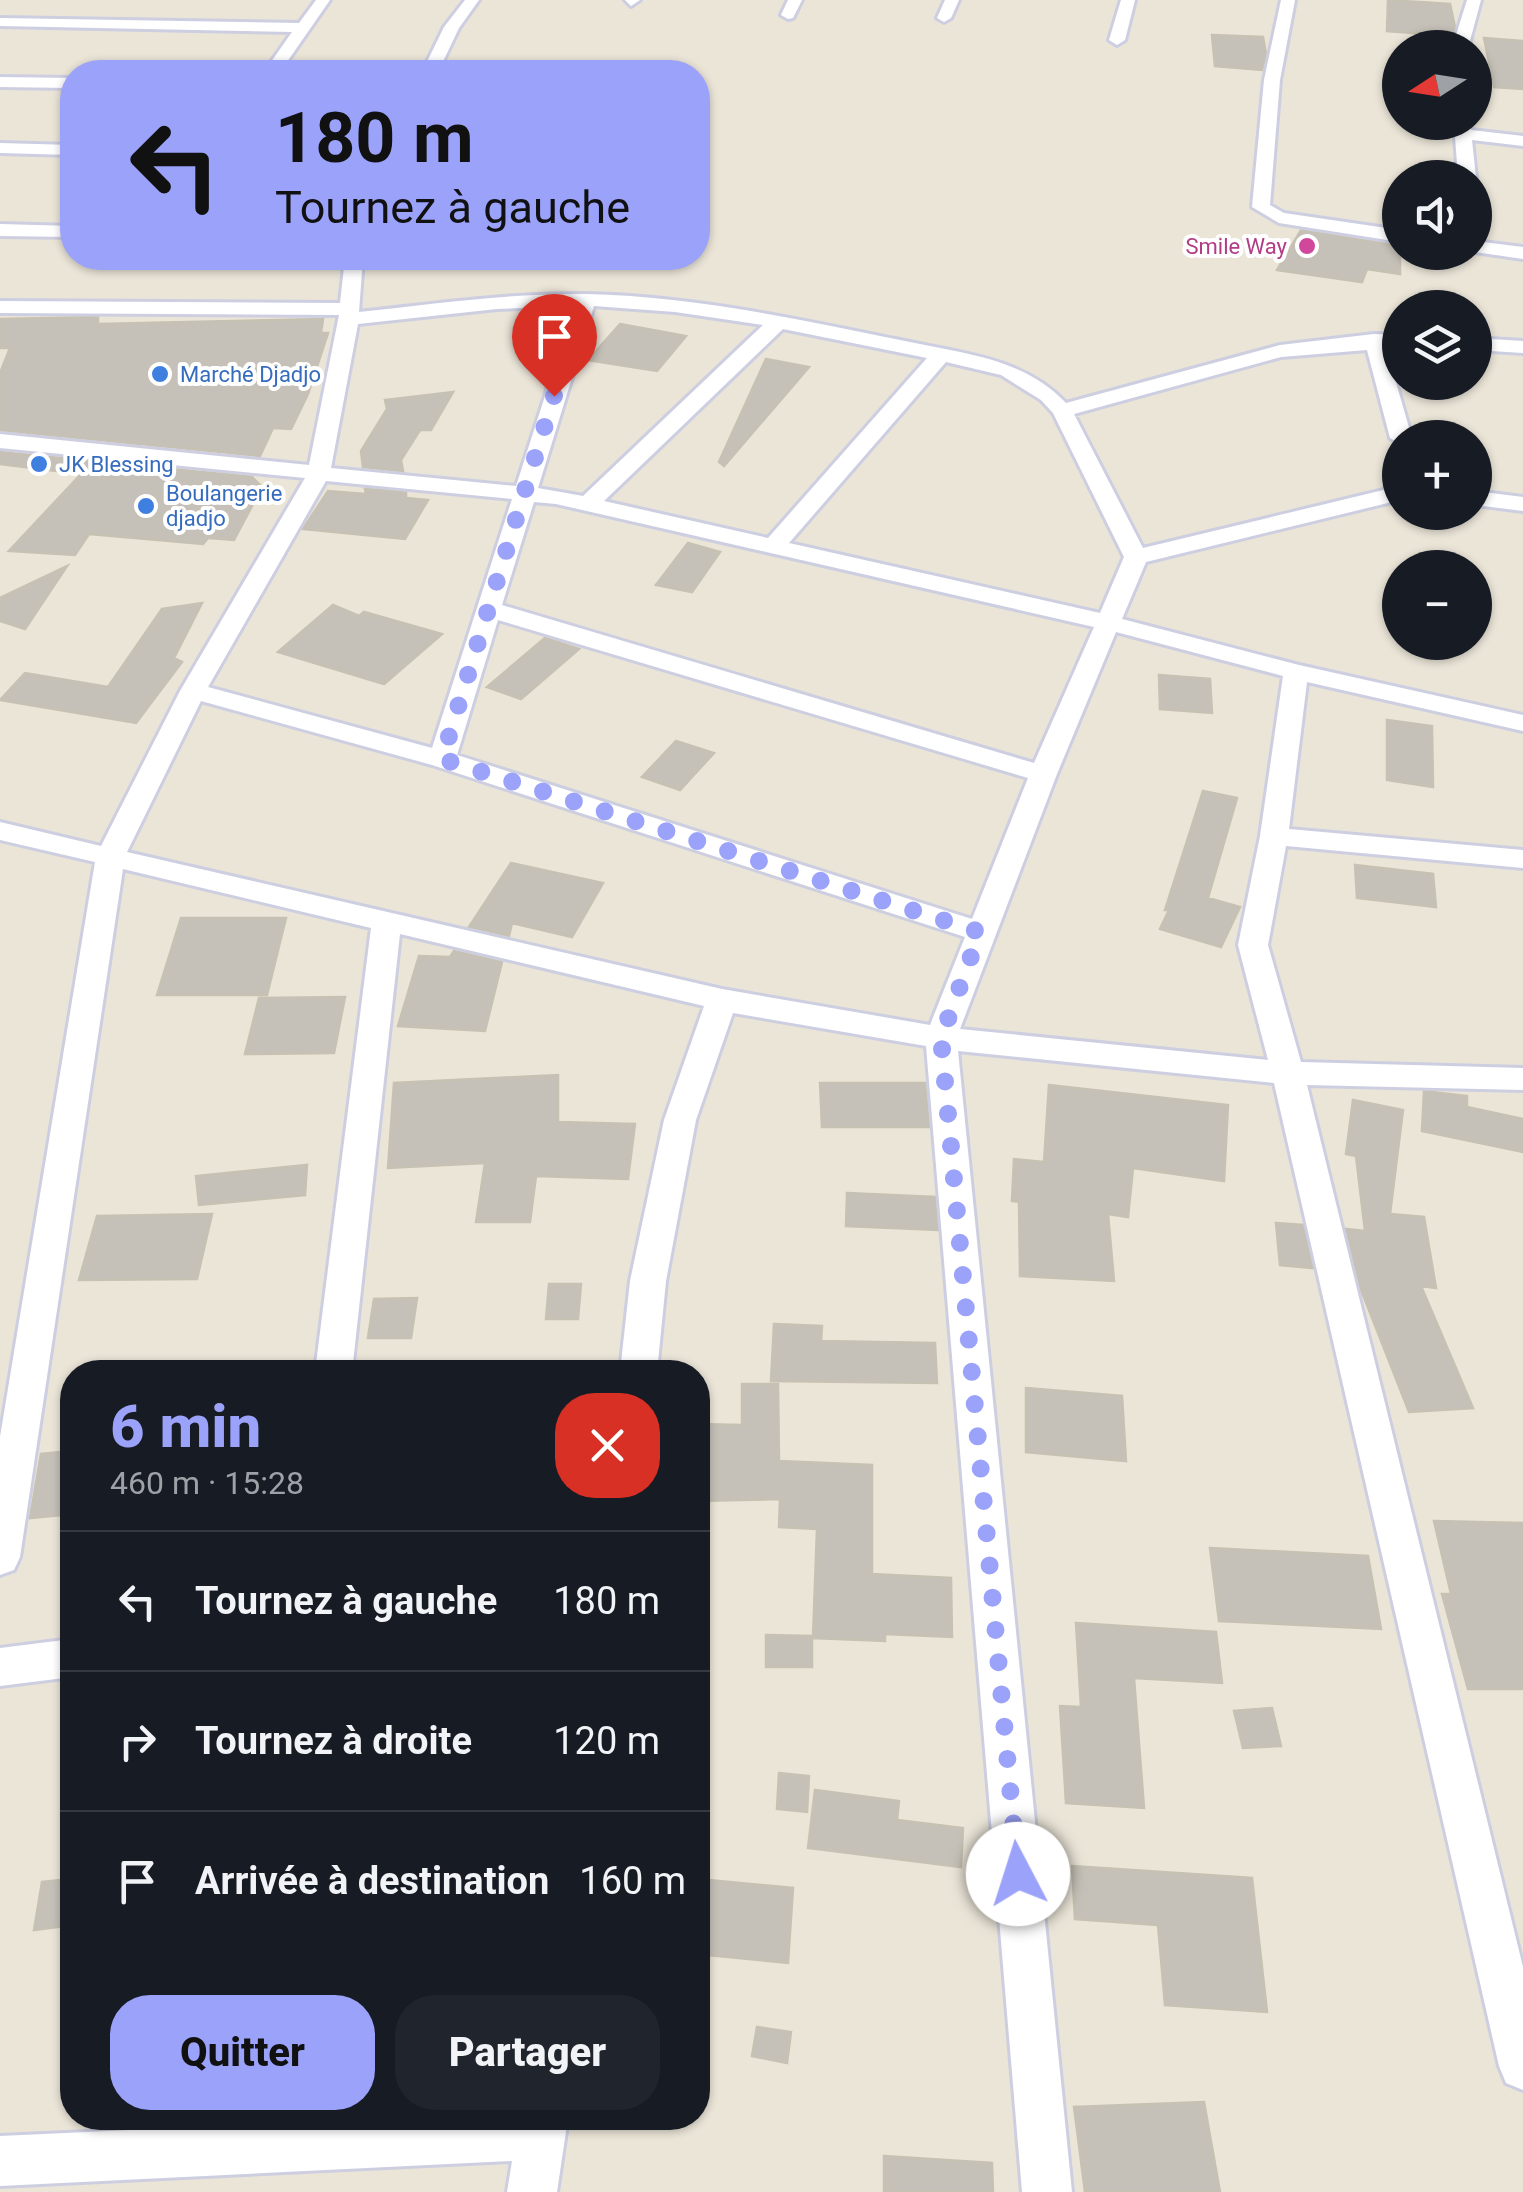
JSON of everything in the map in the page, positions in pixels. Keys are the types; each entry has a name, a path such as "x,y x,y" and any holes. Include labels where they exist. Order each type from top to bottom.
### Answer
{"street":[{"path":"281,60 323,0"},
{"path":"436,60 452,27 472,0"},
{"path":"944,18 952,0"},
{"path":"1117,40 1128,0"},
{"path":"1288,0 1272,80 1261,208 1280,218 1382,233"},
{"path":"1465,30 1474,0"},
{"path":"0,22 304,28"},
{"path":"0,82 60,83"},
{"path":"1492,134 1523,141"},
{"path":"0,148 60,150"},
{"path":"0,230 60,232"},
{"path":"1492,249 1523,253"},
{"path":"0,1558 111,855 193,691 319,473 349,314 353,270"},
{"path":"442,759 522,492 586,300"},
{"path":"0,307 349,314 586,300 659,305 778,322 1022,375 1034,381 1062,411 1136,557 1043,774 941,1038 1047,2192"},
{"path":"588,503 778,322"},
{"path":"1374,340 1396,420"},
{"path":"1062,411 1280,352 1382,340"},
{"path":"1492,345 1523,347"},
{"path":"773,547 941,355"},
{"path":"0,441 522,492 588,503 1523,723"},
{"path":"1136,557 1382,497"},
{"path":"1492,500 1523,504"},
{"path":"490,609 1043,774"},
{"path":"1296,672 1274,836 1253,944 1288,1074 1523,2066"},
{"path":"193,691 442,759 980,932"},
{"path":"0,831 387,918 722,1000 941,1038 1288,1074 1523,1080"},
{"path":"1274,836 1523,859"},
{"path":"334,1360 387,918"},
{"path":"639,1360 648,1281 680,1120 722,1000"},
{"path":"0,1668 60,1660"},
{"path":"0,2161 481,2130"},
{"path":"532,2192 542,2130"}],"building":[{"path":"1388,0 1450,4 1454,30 1387,30"},
{"path":"1212,35 1263,37 1266,54 1262,70 1215,66"},
{"path":"1492,39 1523,41 1523,89 1494,87"},
{"path":"1301,230 1382,243 1382,270 1400,270 1400,274 1367,269 1362,282 1277,270"},
{"name":"Marché Djadjo","path":"98,317 98,324 323,319 321,333 328,333 308,394 291,429 273,428 260,456 0,430 0,373 10,348 0,348 0,319"},
{"path":"620,324 686,336 657,371 588,360"},
{"path":"766,359 809,367 724,466 719,462"},
{"path":"453,392 431,430 420,430 401,460 403,471 363,467 361,451 387,409 385,400"},
{"path":"0,452 252,477 262,487 234,540 208,538 203,544 89,534 75,555 9,551 81,474 0,464"},
{"path":"365,489 406,492 406,498 428,500 405,539 303,529 328,491 366,494"},
{"path":"688,543 720,552 692,592 656,585"},
{"path":"67,566 25,629 0,621 0,598"},
{"path":"202,603 174,658 182,662 136,723 0,700 25,673 108,687 162,609"},
{"path":"333,605 359,616 364,612 442,634 384,684 278,652"},
{"path":"545,638 579,649 521,699 487,687"},
{"path":"1159,675 1210,679 1212,713 1160,709"},
{"path":"1387,720 1432,726 1433,787 1387,780"},
{"path":"676,741 714,753 680,790 642,777"},
{"path":"1203,791 1237,798 1208,898 1240,907 1221,947 1160,929"},
{"path":"511,863 603,883 572,937 512,923 509,936 469,927"},
{"path":"1355,865 1433,874 1436,907 1357,898"},
{"path":"181,918 286,918 267,995 157,995"},
{"path":"454,951 502,962 485,1031 398,1026 419,956 450,957"},
{"path":"345,997 334,1053 245,1054 259,998"},
{"path":"558,1075 558,1122 635,1124 628,1179 536,1176 530,1222 476,1222 485,1163 388,1168 394,1083"},
{"path":"820,1083 925,1083 929,1127 822,1127"},
{"path":"1049,1085 1228,1105 1224,1181 1133,1168 1128,1217 1108,1214 1114,1281 1020,1276 1019,1202 1012,1201 1014,1159 1044,1162"},
{"path":"1424,1091 1467,1096 1467,1107 1523,1119 1523,1152 1422,1131"},
{"path":"1353,1100 1403,1110 1390,1214 1424,1217 1436,1288 1421,1286 1473,1408 1409,1412 1360,1287 1346,1229 1365,1231 1356,1156 1346,1154"},
{"path":"307,1165 305,1195 199,1205 196,1176"},
{"path":"847,1193 935,1197 938,1230 846,1226"},
{"path":"212,1214 197,1279 79,1280 97,1216"},
{"path":"1276,1223 1303,1225 1313,1268 1280,1265"},
{"path":"549,1284 581,1284 578,1319 546,1319"},
{"path":"417,1298 411,1338 368,1338 374,1299"},
{"path":"774,1324 822,1326 821,1341 935,1343 937,1383 771,1381"},
{"path":"742,1384 778,1384 779,1461 872,1465 872,1574 951,1578 952,1637 885,1634 885,1641 813,1638 817,1529 779,1527 780,1499 710,1501 710,1424 742,1425"},
{"path":"1026,1388 1122,1396 1126,1461 1026,1452"},
{"path":"60,1452 60,1515 30,1518 41,1454"},
{"path":"1434,1521 1523,1523 1523,1689 1468,1689 1442,1594 1451,1594"},
{"path":"1210,1548 1368,1556 1381,1629 1219,1621"},
{"path":"1076,1623 1216,1632 1222,1683 1134,1678 1144,1808 1066,1803 1060,1706 1081,1707"},
{"path":"766,1635 812,1636 812,1667 766,1667"},
{"path":"1272,1708 1281,1746 1243,1748 1234,1711"},
{"path":"779,1773 809,1776 807,1812 777,1809"},
{"path":"815,1790 899,1801 897,1820 963,1828 961,1867 808,1848"},
{"path":"1072,1866 1252,1878 1267,2012 1165,2005 1158,1925 1075,1919"},
{"path":"60,1880 60,1927 34,1930 42,1882"},
{"path":"710,1880 793,1888 788,1963 710,1955"},
{"path":"757,2027 791,2032 787,2063 752,2056"},
{"path":"1204,2102 1220,2192 1085,2192 1074,2107"},
{"path":"884,2156 992,2163 993,2192 884,2192"}],"place":[{"name":"Smile Way","path":"1307,246"},
{"name":"Marché Djadjo","path":"160,374"},
{"name":"JK Blessing","path":"39,464"},
{"name":"Boulangerie djadjo","path":"146,506"}],"route":[{"path":"554,396 442,759 980,932 941,1038 1018,1874"}]}
